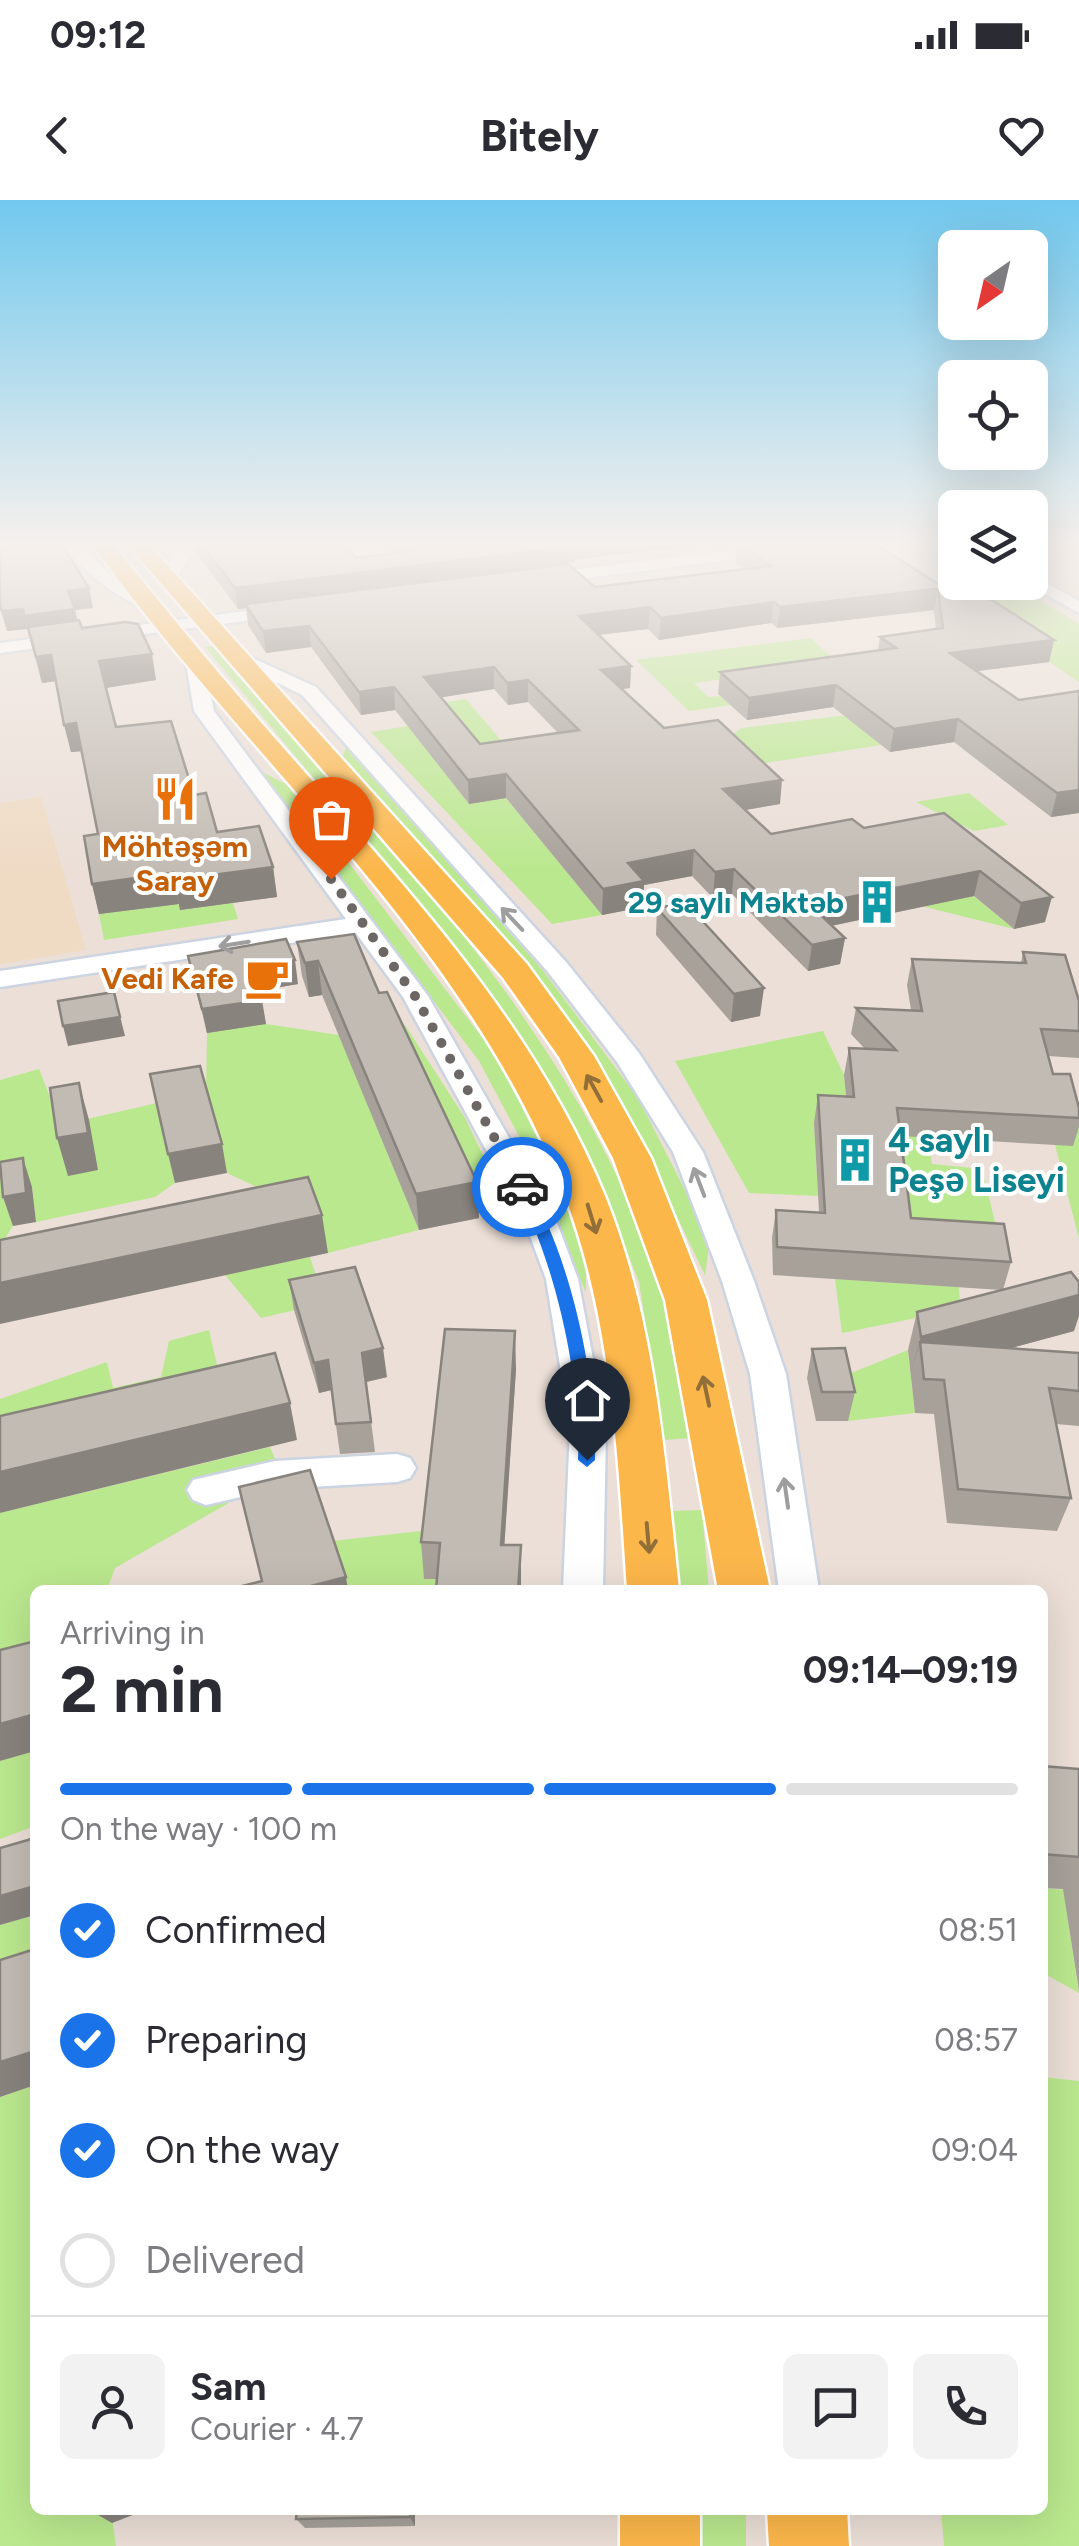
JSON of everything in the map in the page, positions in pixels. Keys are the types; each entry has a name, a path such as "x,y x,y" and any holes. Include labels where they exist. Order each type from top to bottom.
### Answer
{"main road":[{"path":"191,654 324,756 433,941 513,1055 546,1110 586,1198 621,1320 638,1422 653,1585"},
{"path":"235,654 515,971 576,1056 632,1158 686,1300 743,1585"},
{"path":"660,2515 660,2546"},
{"path":"807,2515 808,2546"}],"street":[{"path":"194,658 204,710 415,996 530,1203 562,1278 588,1428 583,1585"},
{"path":"236,754 324,756 557,968 629,1059 688,1152 738,1281 768,1374 798,1585"},
{"path":"0,979 364,924"},
{"path":"206,1490 274,1475 397,1468"}],"shaded area":[{"path":"41,797 86,950 0,964 0,803"}],"green space":[{"path":"211,654 225,654 406,865 526,1020 578,1102 622,1187 657,1275 691,1438 664,1440 639,1282 584,1145 493,995"},
{"path":"680,654 829,654 878,701 810,667 694,683 708,697 720,696 730,705 689,711 636,660"},
{"path":"1038,654 1079,654 1079,682"},
{"path":"466,699 528,772 490,779 429,705"},
{"path":"856,714 881,745 745,766 719,743 742,728"},
{"path":"408,726 469,804 506,798 602,915 552,924 371,732"},
{"path":"347,746 544,972 638,1098 710,1239 705,1275 618,1094 519,958 342,757"},
{"path":"260,771 290,786 497,1057 568,1200 586,1261 586,1293 538,1172 479,1061"},
{"path":"969,793 1008,825 974,831 916,802"},
{"path":"926,857 1014,929 925,907 878,866"},
{"path":"233,903 238,919 104,940 99,914 179,904 181,910"},
{"path":"266,1024 339,1035 419,1230 328,1253 314,1214 227,1173 206,1094 207,1033"},
{"path":"405,1025 465,1118 499,1188 468,1194 390,1026"},
{"path":"823,1031 844,1075 848,1124 814,1123 818,1196 749,1193 675,1061"},
{"path":"39,1069 61,1125 157,1103 175,1183 155,1197 36,1222 32,1187 10,1192 13,1226 0,1246 0,1080"},
{"path":"884,1077 928,1137 932,1164 982,1169 996,1226 901,1220"},
{"path":"1061,1102 1079,1102 1079,1239 1055,1145 1073,1145"},
{"path":"310,1257 325,1303 261,1318 225,1275"},
{"path":"835,1279 959,1287 960,1309 842,1333"},
{"path":"209,1330 226,1404 0,1458 0,1399 107,1362 113,1388 161,1377 169,1341"},
{"path":"908,1350 915,1413 848,1421 839,1378"},
{"path":"270,1447 281,1473 115,1568 109,1585 30,1585 30,1680 0,1688 0,1513"},
{"path":"702,1510 709,1585 679,1585 672,1511"},
{"path":"430,1530 442,1585 345,1585 332,1541"},
{"path":"30,1752 30,1828 0,1839 0,1761"},
{"path":"1048,1888 1079,1891 1068,1921 1079,1993 1048,1976"},
{"path":"30,1916 30,1987 0,1996 0,1925"},
{"path":"1048,2078 1079,2081 1079,2546 944,2546 941,2515 1048,2515"},
{"path":"30,2087 30,2515 112,2515 116,2546 0,2546 0,2097"},
{"path":"699,2515 746,2515 746,2546 699,2546"}],"building":[{"path":"35,654 148,654 99,661 116,727 171,721 194,795 206,793 217,832 259,826 273,867 175,880 173,873 92,884 84,836 98,834 76,723 64,725 51,655"},
{"path":"331,654 619,654 631,666 601,670 664,728 718,720 782,780 723,789 771,834 852,819 864,828 944,813 1052,897 1021,903 980,871 810,905 845,938 812,945 734,869 715,872 694,850 628,863 644,881 603,889 506,774 468,780 394,687 359,692","holes":["494,667 507,683 528,680 579,730 480,744 424,677"]},
{"path":"848,654 952,654 1019,700 1079,691 1079,790 1057,793 958,719 894,729 836,685 749,698 720,672"},
{"path":"686,903 764,988 734,994 657,908"},
{"path":"354,934 379,993 387,992 477,1182 416,1194 318,961 305,963 297,942"},
{"path":"286,939 295,960 252,968 262,1000 202,1009 188,956"},
{"path":"1023,952 1065,955 1079,1001 1079,1031 1041,1029 1053,1074 1070,1074 1079,1118 897,1108 911,1218 1004,1224 1011,1262 777,1247 776,1210 825,1213 818,1095 854,1097 849,1048 896,1050 856,1008 922,1011 912,959 1026,963"},
{"path":"114,992 120,1017 63,1026 58,1001"},
{"path":"200,1066 222,1144 168,1154 150,1074"},
{"path":"79,1083 88,1133 57,1138 50,1088"},
{"path":"23,1158 26,1193 3,1197 0,1162"},
{"path":"308,1177 322,1215 0,1283 0,1240"},
{"path":"355,1267 383,1348 362,1353 371,1422 336,1424 328,1360 314,1363 289,1280"},
{"path":"1071,1272 1079,1282 1079,1295 921,1337 917,1312"},
{"path":"445,1329 515,1331 501,1545 521,1545 518,1585 436,1585 440,1543 421,1542"},
{"path":"920,1342 1079,1353 1079,1391 1049,1388 1071,1498 958,1489 944,1380 924,1379"},
{"path":"845,1348 855,1392 822,1392 812,1349"},
{"path":"275,1353 290,1403 0,1472 0,1416"},
{"path":"310,1470 346,1577 315,1585 246,1585 262,1581 239,1487"},
{"path":"30,1642 30,1715 0,1724 0,1650"},
{"path":"1048,1766 1079,1769 1079,1857 1048,1854"},
{"path":"30,1839 30,1887 0,1896 0,1848"},
{"path":"30,1951 30,2053 0,2062 0,1960"},
{"path":"296,2515 410,2515 410,2517 296,2519"}],"way so far":[{"path":"331,879 415,996 522,1187"}],"place":[{"name":"Möhtəşəm Saray","path":"175,799"},
{"name":"29 saylı Məktəb","path":"877,902"},
{"name":"Vedi Kafe","path":"267,978"},
{"name":"4 saylı Peşə Liseyi","path":"855,1160"}],"route":[{"path":"522,1187 540,1220 562,1278 588,1428 587,1460"}]}
